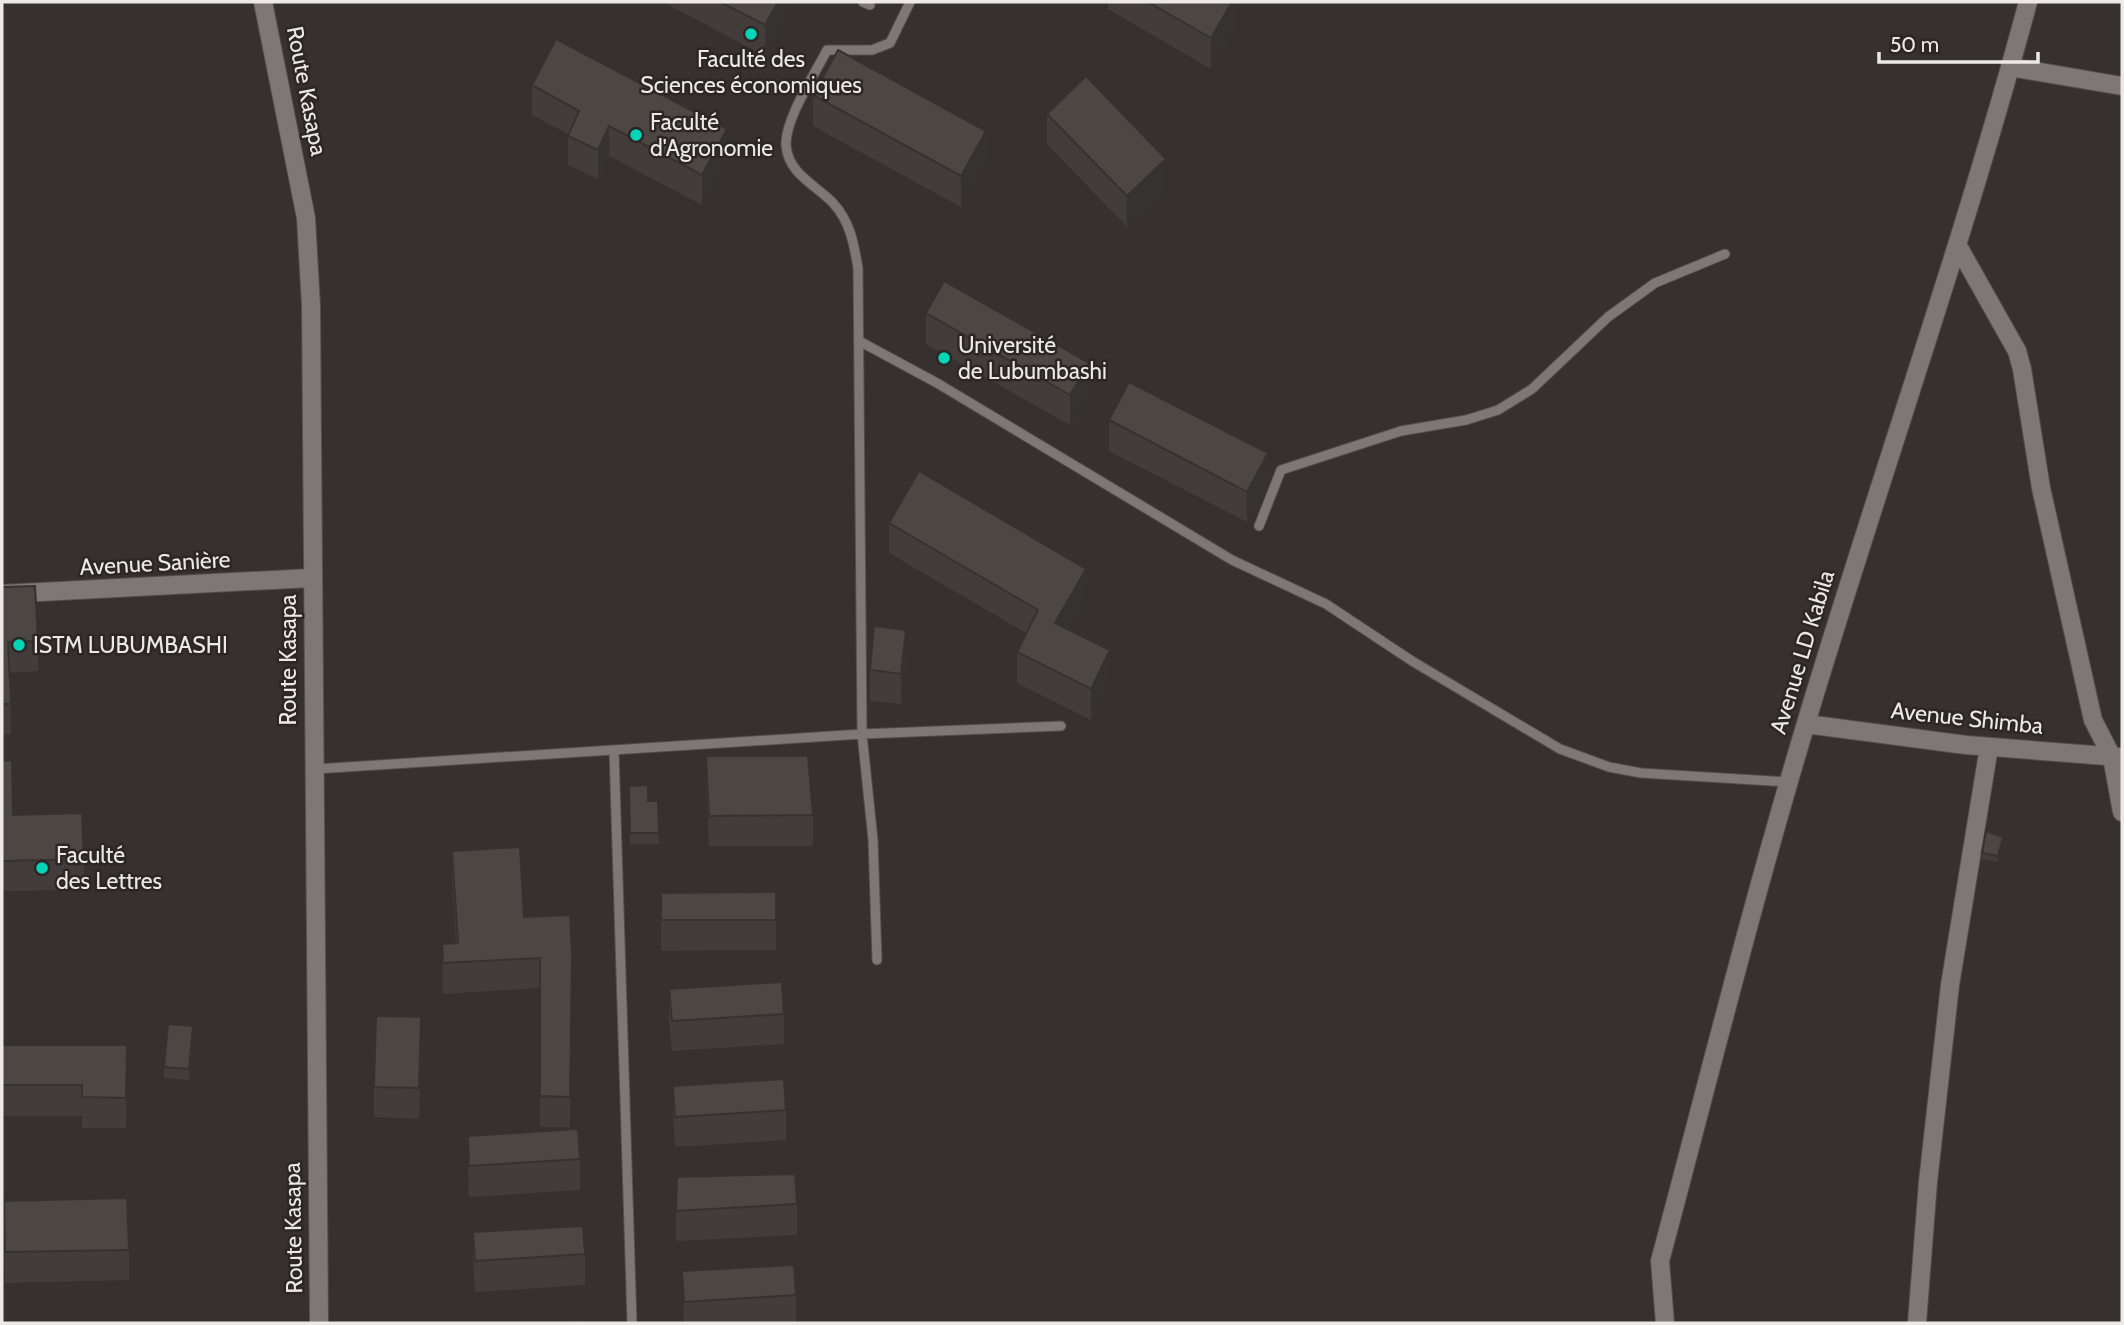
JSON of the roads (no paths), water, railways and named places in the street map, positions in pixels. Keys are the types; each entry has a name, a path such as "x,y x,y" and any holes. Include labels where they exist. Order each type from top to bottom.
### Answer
{"street":[{"name":"Route Kasapa","path":"263,2 306,218 311,306 319,1323"},
{"name":"Avenue LD Kabila","path":"1665,1323 1660,1261 1789,782 1879,484 1959,248 2028,2"},
{"path":"2010,67 2122,86"},
{"path":"1959,248 2017,351 2040,488 2093,720 2117,757 2122,812"},
{"name":"Avenue Sanière","path":"2,594 312,578"},
{"name":"Avenue Shimba","path":"1806,724 1989,747 2117,757"},
{"path":"1917,1323 1928,1182 1950,985 1989,747"}],"lane":[{"path":"877,960 873,840 862,734 861,342 858,268 849,226 834,204 796,172 786,145 793,117 827,50 872,50 890,43 910,2"},
{"path":"1259,526 1281,470 1401,431 1466,420 1498,410 1532,389 1608,317 1655,283 1725,254"},
{"path":"861,342 959,397 1232,560 1326,604 1412,661 1560,749 1609,767 1641,773 1789,782"},
{"path":"313,769 862,734 1061,726"},
{"path":"614,751 632,1323"}],"place":[{"name":"Faculté des Sciences économiques","path":"751,34"},
{"name":"Faculté d'Agronomie","path":"636,135"},
{"name":"Université de Lubumbashi","path":"944,358"},
{"name":"ISTM LUBUMBASHI","path":"19,645"},
{"name":"Faculté des Lettres","path":"42,868"}]}
